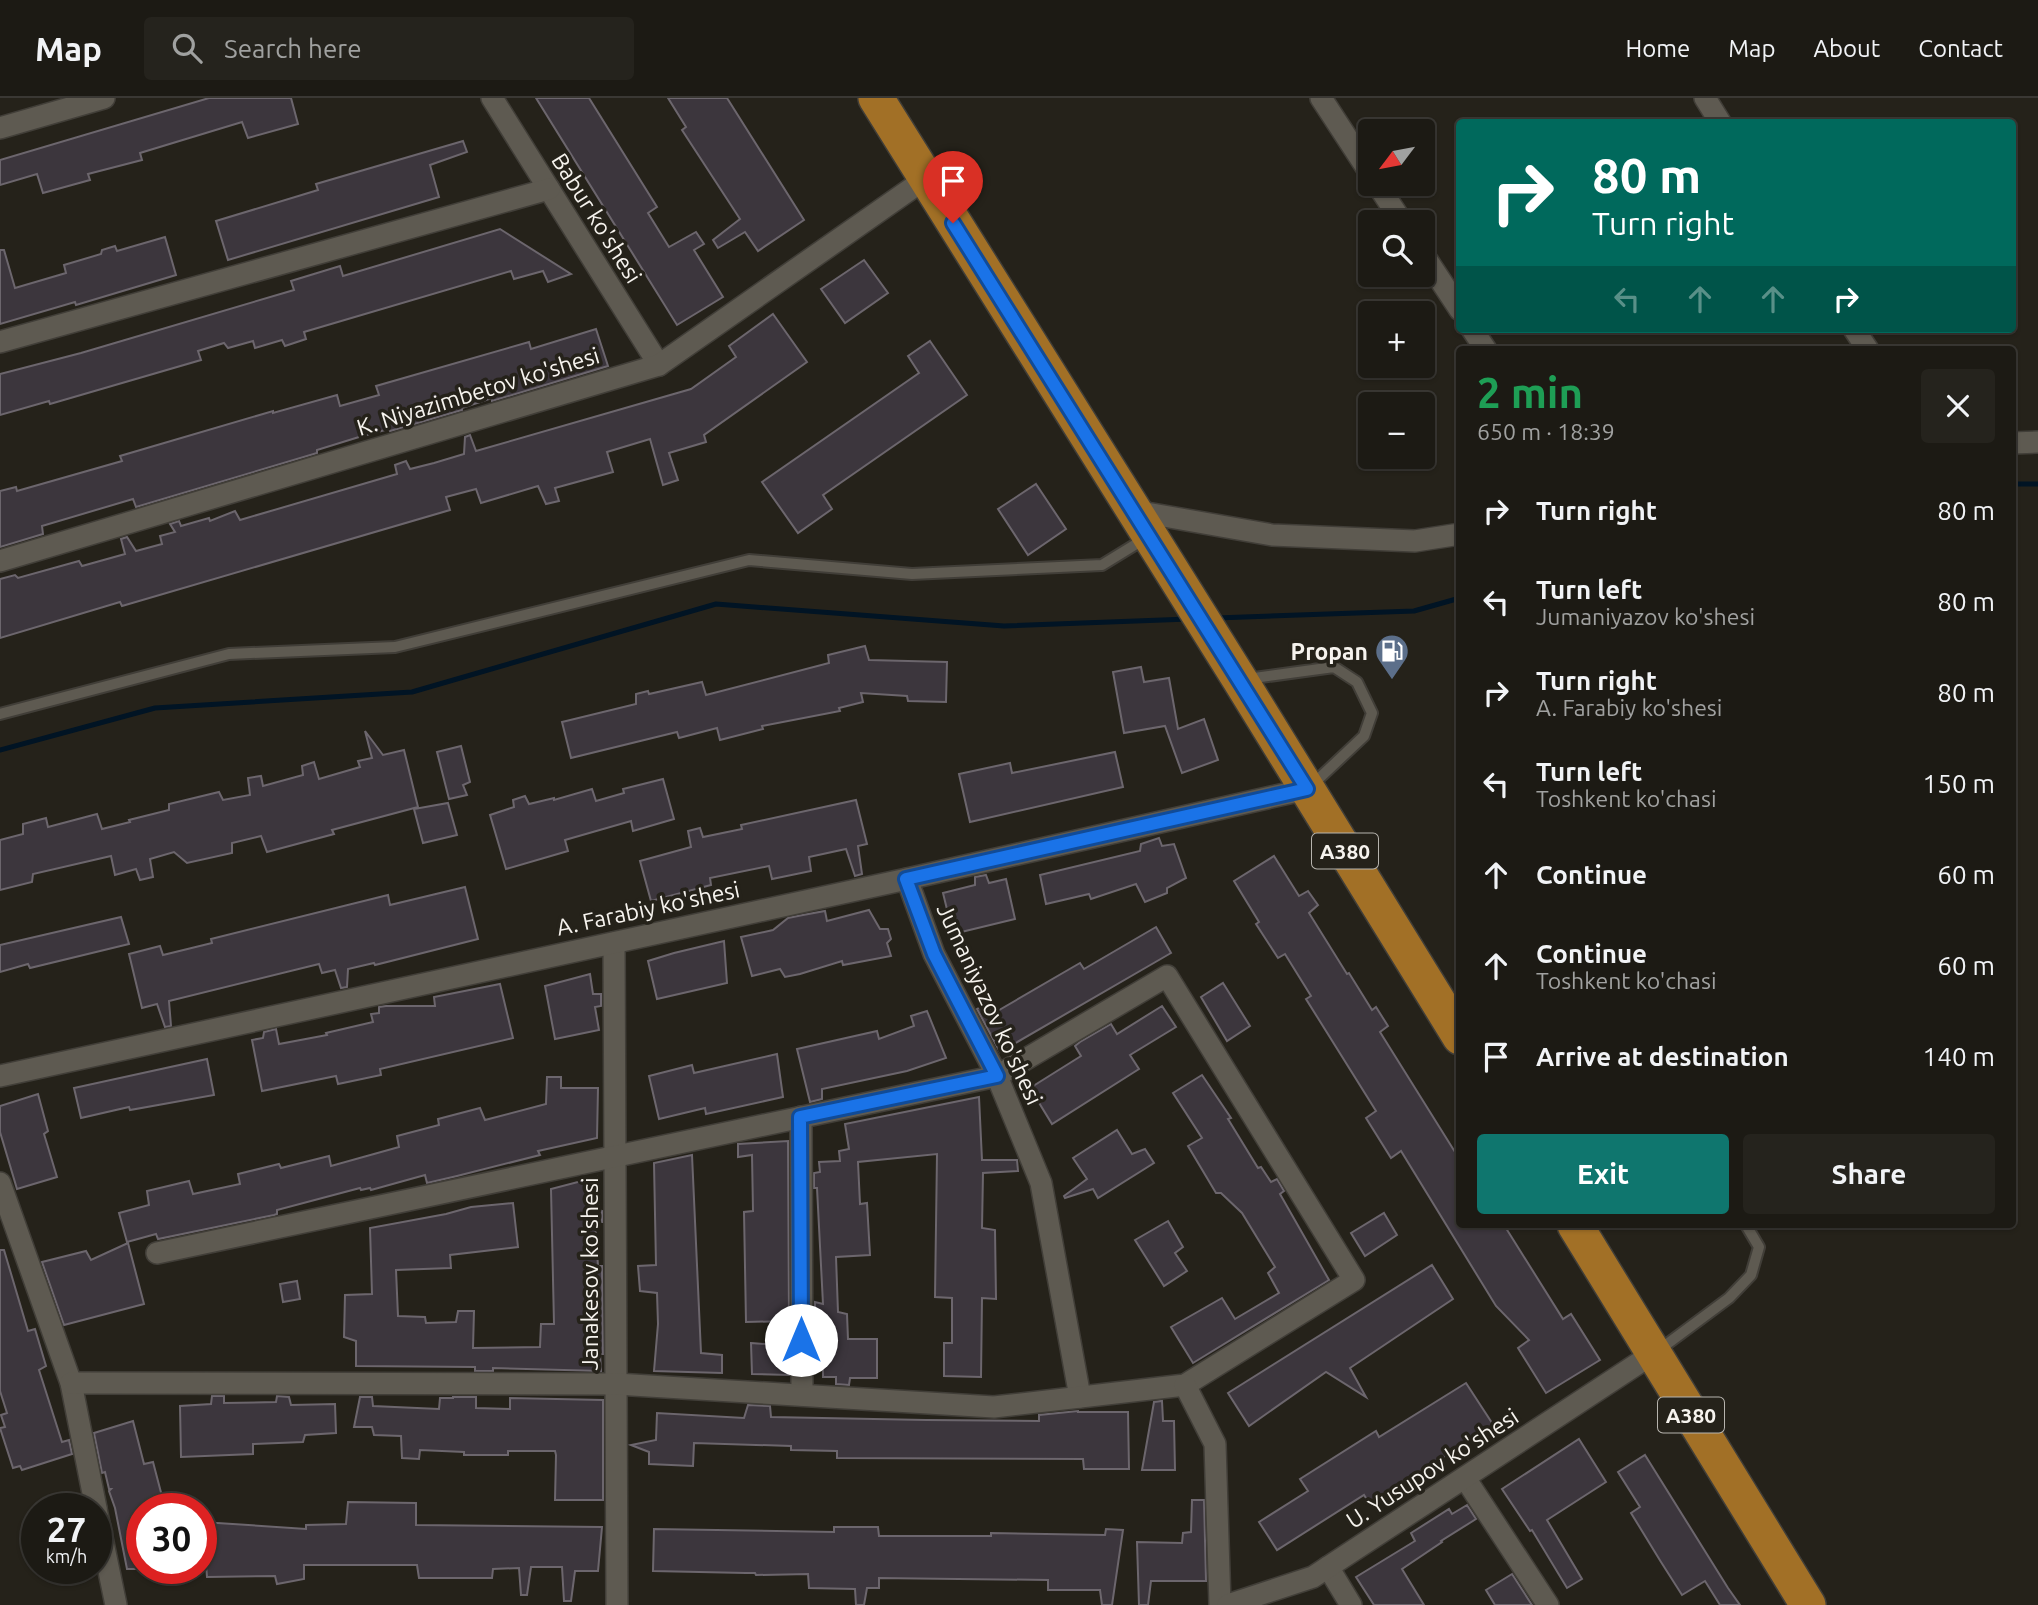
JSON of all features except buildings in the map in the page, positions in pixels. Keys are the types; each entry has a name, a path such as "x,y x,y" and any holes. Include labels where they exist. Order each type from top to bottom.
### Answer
{"highway":[{"name":"A380","path":"876,98 1236,672 1456,1031"},
{"name":"A380","path":"1577,1228 1808,1605"}],"street":[{"path":"0,128 104,98"},
{"name":"Babur ko'shesi","path":"492,98 659,365"},
{"path":"1321,98 1358,155"},
{"path":"1705,98 1718,119"},
{"name":"K. Niyazimbetov ko'shesi","path":"0,561 659,365 925,179"},
{"path":"0,342 549,189"},
{"path":"1435,272 1456,304"},
{"path":"2016,443 2038,442"},
{"path":"1142,523 1272,535 1415,541 1456,535"},
{"name":"A. Farabiy ko'shesi","path":"0,1076 1307,789"},
{"name":"Jumaniyazov ko'shesi","path":"906,879 934,954 997,1076 1041,1183 1080,1397"},
{"name":"Janakesov ko'shesi","path":"614,943 617,1605"},
{"path":"71,1383 616,1384 994,1407 1185,1385 1354,1280 1167,976 997,1076 157,1253"},
{"path":"800,1117 802,1395"},
{"path":"0,1183 71,1383 93,1493"},
{"name":"U. Yusupov ko'shesi","path":"1228,1605 1313,1577 1654,1353"},
{"path":"1185,1385 1215,1444 1220,1605"},
{"path":"1465,1478 1548,1605"},
{"path":"1328,1567 1350,1605"},
{"path":"112,1584 116,1605"}],"lane":[{"path":"0,714 229,653 395,647 749,560 912,574 1102,565 1142,523"},
{"path":"1236,672 1334,667 1357,682 1372,713 1364,736 1307,789"},
{"path":"1654,1353 1729,1298 1751,1275 1759,1247 1748,1228"}],"waterway":[{"path":"2016,484 2038,484"},
{"path":"1216,618 1414,611 1456,599"},
{"path":"0,750 155,708 412,692 716,604 1004,626 1189,619"}],"place":[{"name":"Propan","path":"1392,681"}],"route":[{"path":"801,1340 800,1117 997,1076 934,954 906,879 1307,789 953,223"}]}
